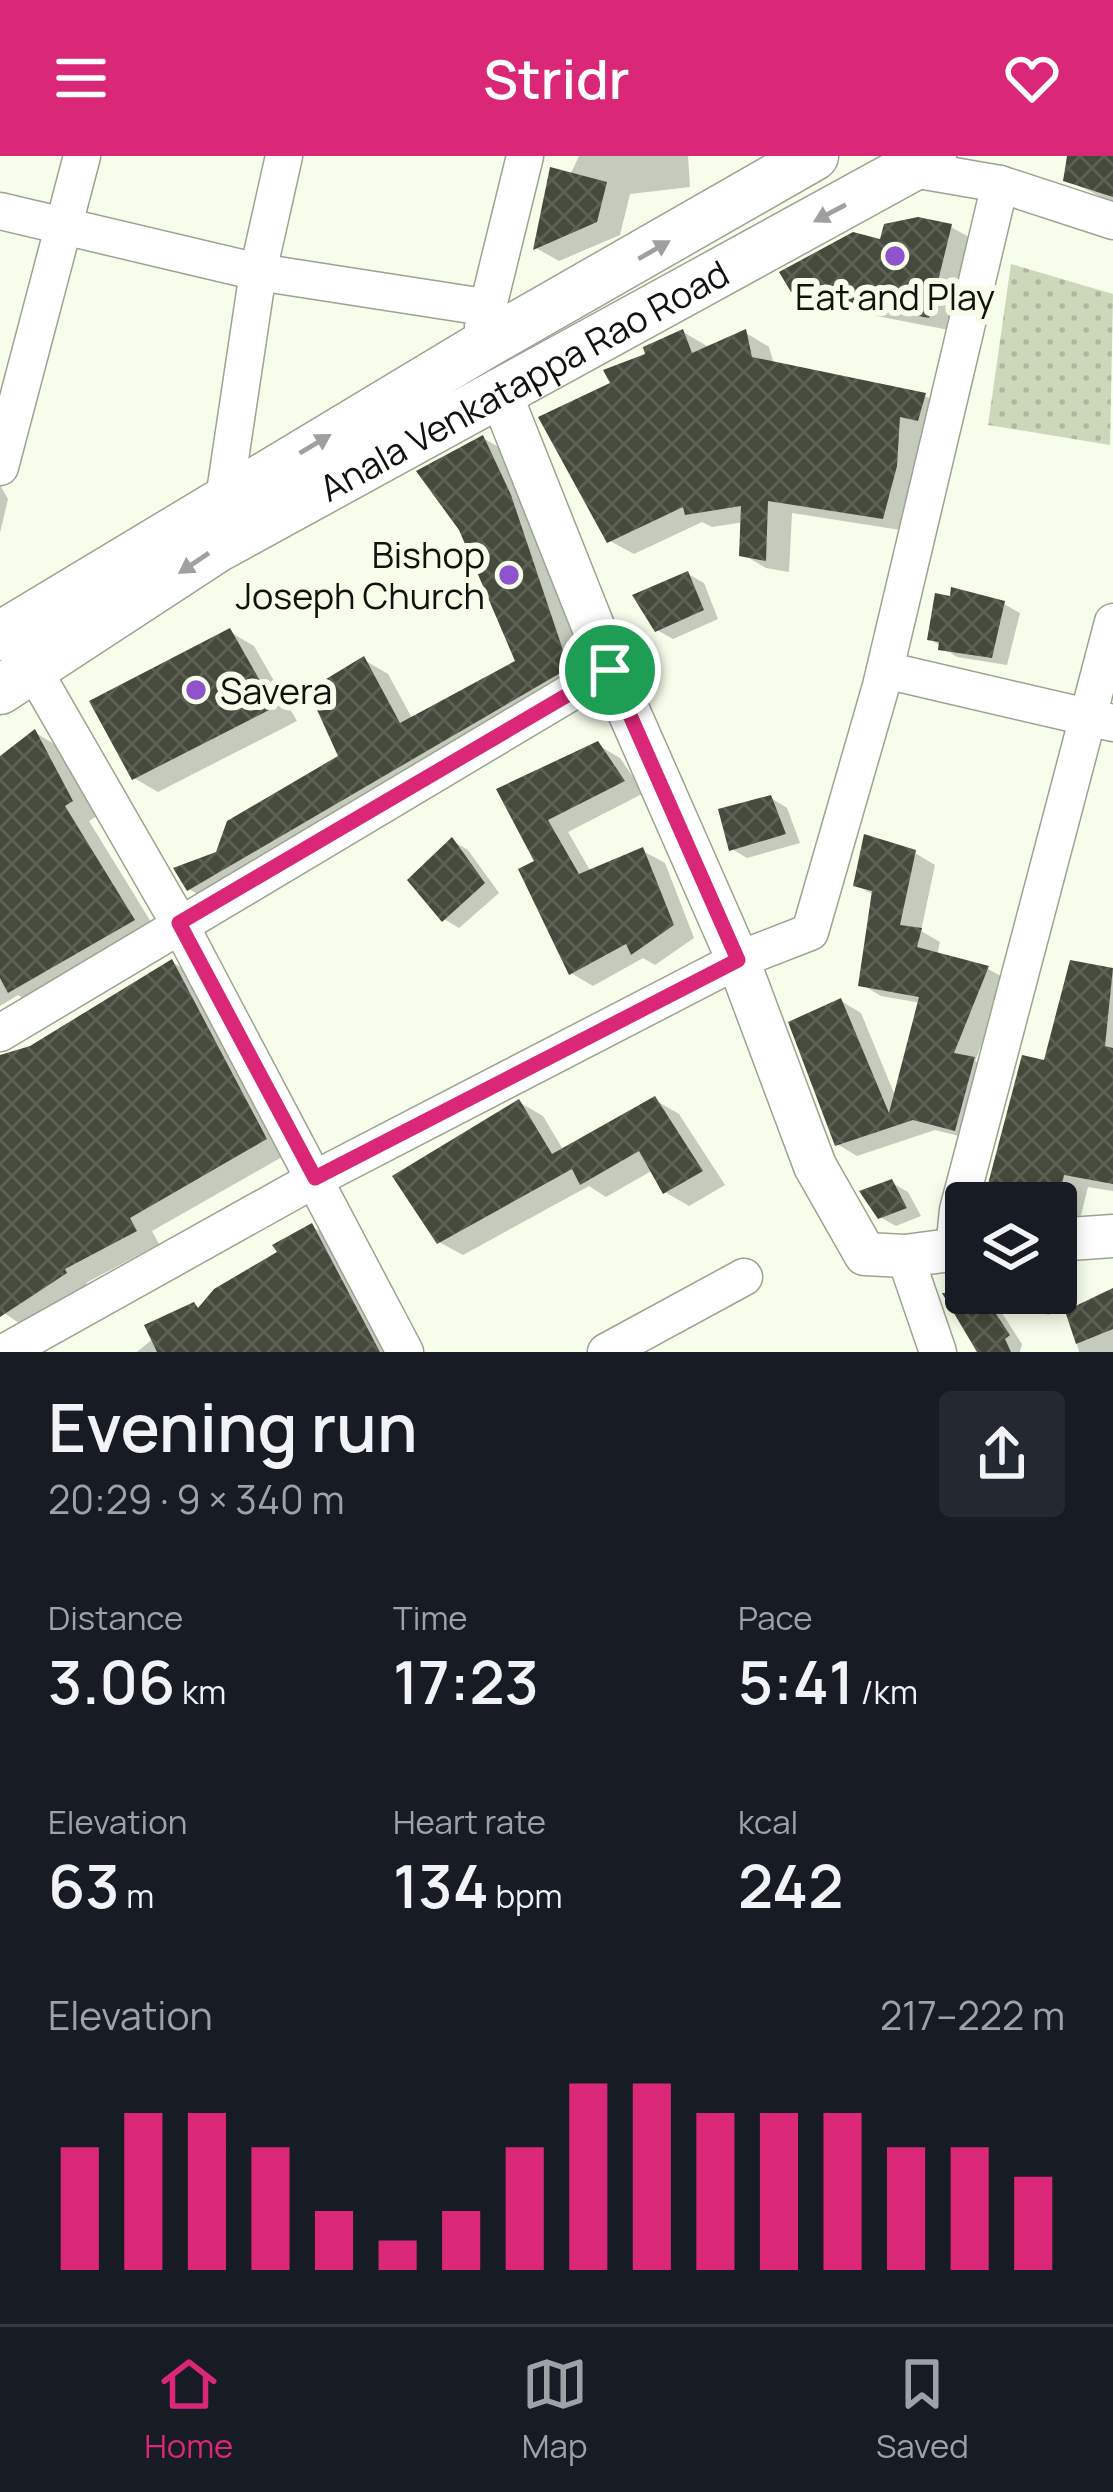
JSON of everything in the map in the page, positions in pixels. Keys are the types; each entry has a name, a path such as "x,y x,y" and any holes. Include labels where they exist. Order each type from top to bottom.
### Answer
{"main road":[{"name":"Anala Venkatappa Rao Road","path":"0,636 224,499 814,156"},
{"name":"Anala Venkatappa Rao Road","path":"17,681 217,548 488,348 922,163"}],"street":[{"path":"0,467 82,156"},
{"path":"224,499 258,272 284,156"},
{"path":"525,156 488,348 610,670 738,960 814,1166 865,1254 905,1256 945,1250"},
{"path":"922,163 1113,221"},
{"path":"5,1352 315,1178 738,960 810,932 885,670 1000,184"},
{"path":"0,211 64,230 258,272 488,348"},
{"path":"966,1182 1100,720 1113,622"},
{"path":"0,1033 610,670"},
{"path":"885,670 1100,720"},
{"path":"17,681 179,923 405,1352"},
{"path":"1077,1238 1113,1235"},
{"path":"905,1256 938,1352"},
{"path":"606,1352 744,1277"}],"green space":[{"path":"1011,264 1113,294 1110,445 988,425"}],"building":[{"path":"1067,156 1113,156 1113,197 1063,181"},
{"path":"550,167 607,182 597,222 533,250"},
{"name":"Eat and Play","path":"918,217 952,224 929,318 791,292 779,272 853,232 880,239 884,224"},
{"path":"683,329 692,353 746,329 752,357 926,393 918,421 900,417 897,466 883,519 768,501 766,561 739,556 741,506 685,515 683,507 607,543 538,417 610,383 603,370 645,354 643,347"},
{"path":"483,435 511,495 569,668 187,891 173,868 216,852 227,821 338,756 308,690 364,656 400,723 515,661 459,530 416,471"},
{"path":"688,571 704,610 655,632 632,595"},
{"path":"951,587 1005,601 992,658 938,650 939,642 927,640 935,593 950,596"},
{"path":"230,628 275,707 132,780 89,701"},
{"path":"35,729 73,801 65,806 135,920 8,993 0,978 0,756"},
{"path":"598,741 625,781 548,820 579,874 643,847 674,925 631,955 626,944 569,975 518,869 534,861 496,789"},
{"path":"771,795 786,834 729,851 718,809"},
{"path":"864,834 916,850 900,925 922,928 917,947 989,966 954,1053 975,1057 955,1131 913,1120 835,1146 788,1022 841,998 889,1113 919,997 858,986 872,891 853,886"},
{"path":"452,837 485,883 442,922 407,880"},
{"path":"172,959 267,1139 130,1218 137,1231 65,1269 67,1273 0,1317 0,1055 30,1046"},
{"path":"1070,960 1113,968 1105,1046 1113,1048 1113,1184 1064,1175 1062,1182 989,1182 1022,1055 1044,1060"},
{"path":"655,1096 703,1171 663,1194 639,1151 580,1185 572,1169 437,1244 392,1176 519,1099 552,1154"},
{"path":"892,1179 907,1208 878,1219 859,1191"},
{"path":"312,1223 380,1352 157,1352 144,1325 194,1302 198,1308 214,1289 277,1252 272,1245"},
{"path":"1113,1288 1113,1329 1076,1344 1066,1314 1077,1314 1077,1305"},
{"path":"954,1314 996,1314 1010,1335 1005,1339 1011,1352 977,1352"}],"place":[{"name":"Eat and Play","path":"895,256"},
{"name":"Bishop Joseph Church","path":"509,575"},
{"name":"Savera","path":"196,690"}],"route":[{"path":"610,670 738,960 315,1178 179,923 610,670"}]}
